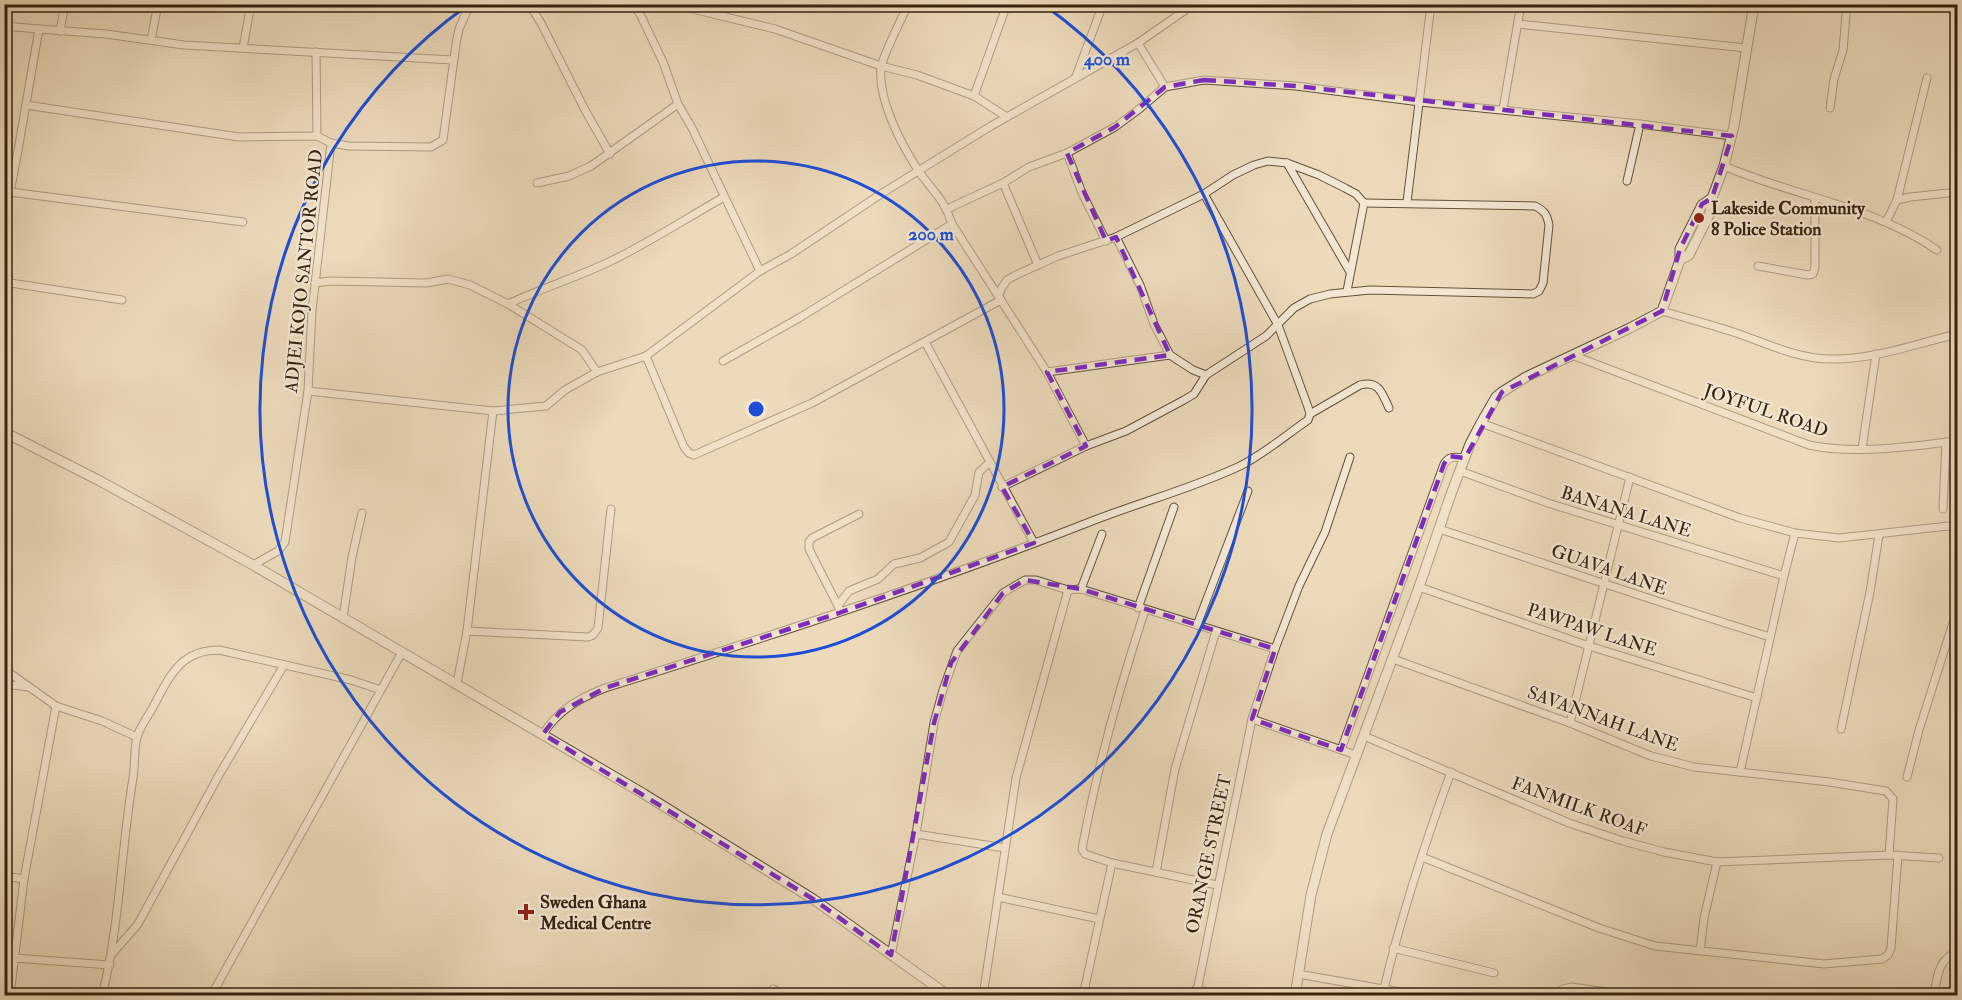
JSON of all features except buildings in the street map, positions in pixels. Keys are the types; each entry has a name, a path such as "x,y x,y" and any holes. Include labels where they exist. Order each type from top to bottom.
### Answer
{"street":[{"path":"60,31 65,4"},
{"path":"151,40 158,4"},
{"path":"243,48 251,4"},
{"name":"ADJEI KOJO SANTOR ROAD","path":"253,565 278,551 285,542 308,391 315,283 331,143 349,146 431,147 443,140 459,29 470,4"},
{"path":"529,4 610,154"},
{"path":"632,4 640,15 663,62 678,104 692,128 760,271"},
{"path":"672,4 775,29 881,66 917,75 974,96 1007,117"},
{"path":"908,4 881,66 888,113 918,171 940,196 952,224 1047,372 1086,446"},
{"path":"974,96 1007,4"},
{"path":"1075,79 1103,4"},
{"path":"308,391 493,411 546,406 566,390 597,372 646,356 760,271 791,254 918,171 1007,117 1138,43 1194,4"},
{"path":"1407,202 1431,4"},
{"path":"1503,109 1521,4"},
{"path":"1294,996 1319,863 1460,471 1481,423 1496,397 1526,377 1662,311 1680,260 1689,255 1710,213 1712,198 1724,165 1731,136 1754,4"},
{"path":"1830,108 1834,79 1843,50 1847,4"},
{"path":"1518,24 1746,48"},
{"path":"4,26 106,34 184,45 453,60"},
{"path":"4,207 10,192 39,29"},
{"path":"1138,43 1165,87"},
{"path":"316,52 317,136"},
{"path":"1886,222 1897,200 1927,78"},
{"path":"947,209 1003,183 1029,167 1067,153 1115,127 1165,87 1204,80 1362,93 1420,102 1503,109 1731,136"},
{"path":"537,183 569,176 591,166 678,104"},
{"path":"26,105 239,137 317,136 331,143"},
{"path":"1628,181 1640,124"},
{"path":"1067,153 1075,176 1106,241"},
{"path":"1000,298 1001,289 1007,280 1038,265 1116,237 1204,194 1233,175 1254,165 1268,162 1287,163 1319,174 1356,194 1364,203 1535,206 1543,210 1549,225 1543,284 1539,291 1533,294 1347,291 1310,299 1294,308 1266,336 1206,375 1194,394 1126,431 1086,446 1002,487"},
{"path":"1287,163 1350,272"},
{"path":"1724,165 1751,177 1886,222 1937,250"},
{"path":"1003,183 1038,265"},
{"path":"10,192 243,222"},
{"path":"1897,200 1958,192"},
{"path":"543,734 560,712 581,698 605,688 839,613 1197,484 1242,465 1308,420 1310,414 1278,325 1204,194"},
{"path":"508,304 612,260 724,196"},
{"path":"1758,266 1813,274 1815,267 1815,198"},
{"path":"1347,291 1364,203"},
{"path":"723,361 799,318 952,224"},
{"path":"1116,237 1140,285 1154,324 1170,355 1193,370 1206,375"},
{"path":"315,283 330,281 427,283 448,279 471,285 508,304 582,350 597,372"},
{"path":"4,282 122,300"},
{"path":"646,356 684,447 694,455 803,407 925,342 1000,298"},
{"path":"1662,311 1811,357 1840,359 1876,354 1958,334"},
{"path":"925,342 1034,543"},
{"path":"1862,449 1876,354"},
{"path":"1047,372 1170,355"},
{"name":"JOYFUL ROAD","path":"1572,355 1809,445 1829,449 1862,449 1958,441"},
{"path":"1310,414 1367,383 1375,384 1379,388 1389,408"},
{"path":"457,683 467,631 493,411"},
{"path":"1481,423 1740,518 1795,533 1839,538 1958,525"},
{"path":"4,432 100,481 253,565 644,794 813,899 949,996"},
{"path":"1943,509 1946,442"},
{"name":"ORANGE STREET","path":"1196,992 1252,719 1275,649 1299,586 1325,532 1350,457"},
{"path":"1341,750 1444,464 1448,458 1465,458"},
{"path":"839,604 849,591 878,579 894,564 920,558 949,542 975,495 979,472 989,463"},
{"name":"BANANA LANE","path":"1460,471 1618,526 1784,576"},
{"path":"1570,723 1630,477"},
{"path":"1197,625 1248,491"},
{"path":"1174,507 1141,609 1097,775 1082,849 1085,854 1112,863 1217,885"},
{"path":"467,631 588,637 593,635 598,628 611,509"},
{"path":"343,618 352,557 362,513"},
{"path":"839,613 839,604 809,549 809,542 812,538 859,514"},
{"name":"GUAVA LANE","path":"1439,529 1770,637"},
{"path":"1740,772 1795,533"},
{"path":"1081,589 1102,534"},
{"path":"1841,729 1870,592 1879,535"},
{"path":"891,955 916,834 934,723 943,690 957,651 1003,593 1025,580 1036,580 1068,590 1081,589 1275,649"},
{"name":"PAWPAW LANE","path":"1419,587 1588,646 1757,698"},
{"path":"983,996 1017,778 1068,590"},
{"path":"1907,777 1919,730 1958,607"},
{"path":"1156,872 1175,769 1216,631"},
{"path":"102,996 110,965 136,760 137,736 172,672 202,650 219,650 351,680 381,690"},
{"path":"211,996 402,652"},
{"name":"SAVANNAH LANE","path":"1393,659 1570,723 1651,756 1694,767 1829,782 1886,791 1893,799 1889,855"},
{"path":"111,955 138,924 219,775 284,665"},
{"path":"4,669 56,706 102,721 137,736"},
{"path":"4,684 30,687"},
{"path":"10,996 24,879 56,706"},
{"path":"1252,719 1356,755"},
{"name":"FANMILK ROAF","path":"1364,736 1569,823 1623,842 1717,862 1889,855 1939,858"},
{"path":"1384,988 1393,948 1451,772"},
{"path":"916,834 1005,849"},
{"path":"1422,857 1599,928 1655,946 1824,964 1882,959 1888,955 1891,948 1898,855"},
{"path":"1700,951 1704,918 1717,862"},
{"path":"1083,996 1112,863"},
{"path":"4,876 24,879"},
{"path":"998,897 1099,919"},
{"path":"1393,948 1494,973"},
{"path":"1934,996 1943,961 1948,955 1958,953"},
{"path":"14,958 110,965"},
{"path":"1298,974 1423,996"},
{"path":"1559,996 1563,989 1571,987 1635,996"},
{"path":"773,989 786,996"},
{"path":"1196,992 1220,996"}],"highlighted area":[{"path":"1204,80 1296,86 1732,136 1712,198 1702,204 1680,249 1662,311 1502,392 1465,458 1449,456 1444,464 1341,750 1252,719 1275,649 1081,589 1025,580 1003,593 951,663 934,723 891,955 813,899 543,734 560,712 605,688 839,613 1034,543 1002,487 1086,446 1047,372 1170,355 1116,237 1106,241 1067,153 1115,127 1165,87"}],"place":[{"name":"Lakeside Community 8 Police Station","path":"1699,218"},
{"name":"Sweden Ghana Medical Centre","path":"526,912"}]}
